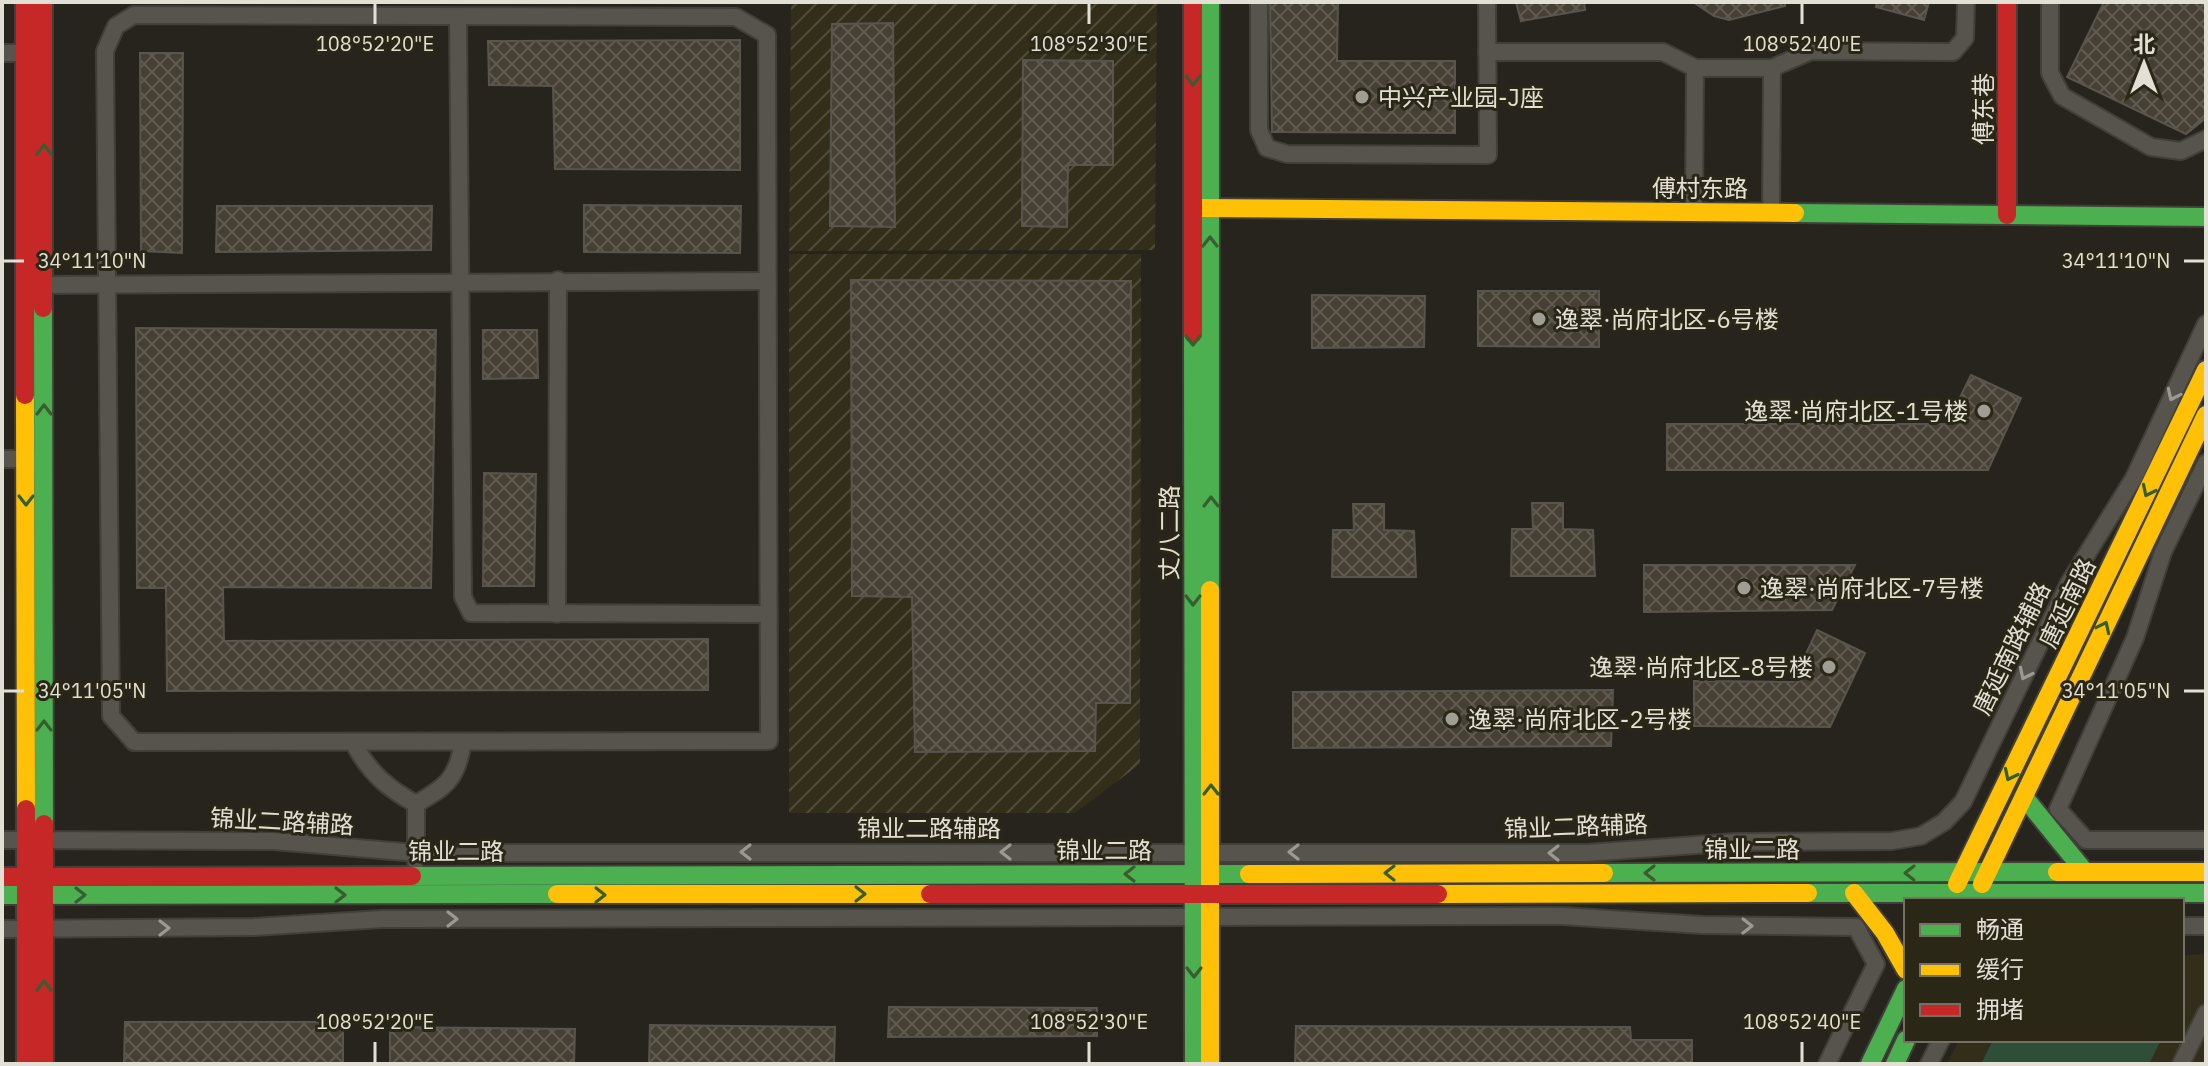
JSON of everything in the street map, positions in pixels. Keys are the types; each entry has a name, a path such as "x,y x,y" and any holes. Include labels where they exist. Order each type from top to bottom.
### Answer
{"main road":[{"path":"25,2 34,53 35,459 35,928 26,1064"},
{"path":"34,53 43,2"},
{"name":"丈八二路","path":"1193,2 1202,208"},
{"name":"丈八二路","path":"1210,2 1202,208 1202,917 1210,1064"},
{"name":"傅东巷","path":"2007,2 2007,215"},
{"name":"傅村东路","path":"1202,208 2206,217"},
{"path":"2,211 34,211"},
{"name":"唐延南路","path":"1951,896 2206,370"},
{"name":"唐延南路","path":"1976,896 2206,415"},
{"path":"2024,797 2085,872"},
{"name":"锦业二路","path":"2,895 35,886 416,875 2206,872"},
{"name":"锦业二路","path":"2,877 35,886 416,895 1854,893 1976,896 2206,893"},
{"path":"1854,893 1885,933 1904,966"},
{"name":"丈八二路","path":"1194,1064 1202,917"},
{"path":"35,928 44,1064"},
{"path":"1870,1064 1904,993"},
{"path":"1895,1064 1905,1042"}],"street":[{"path":"1259,2 1259,130 1267,148 1287,154 1488,155 1487,2"},
{"path":"1487,52 1663,52 1695,68 1772,68 1811,51 1953,52 1965,38 1966,2"},
{"path":"2050,2 2050,73 2062,96 2151,147 2181,151 2206,139"},
{"path":"134,15 736,17 767,35 767,281 769,741 134,742 111,716 105,51 116,26 134,15"},
{"path":"458,18 463,597 471,613 768,614"},
{"path":"2,53 34,53"},
{"path":"1694,212 1695,68"},
{"path":"1771,213 1772,68"},
{"path":"557,614 558,280"},
{"path":"34,284 767,281"},
{"name":"唐延南路辅路","path":"1855,841 1921,836 1944,822 1963,802 2069,583 2134,478 2206,324"},
{"path":"2,459 35,459"},
{"path":"2206,463 2163,552 2135,638 2058,809 2086,840 2206,840"},
{"path":"416,804 446,787 460,762 463,742"},
{"path":"354,744 366,765 387,788 416,804"},
{"path":"416,804 416,895"},
{"name":"锦业二路辅路","path":"2,840 274,841 416,853 1587,853 1736,842 1855,841"},
{"path":"2,929 254,927 382,919 1562,916 1703,925 1856,927 1876,964 1827,1064"},
{"path":"2184,926 2206,926"},
{"path":"2181,1064 2206,1013"},
{"path":"1929,1064 1940,1042"}],"shaded area":[{"path":"791,2 1157,2 1155,250 789,251"},
{"path":"789,254 1141,254 1140,764 1075,813 789,813"},
{"path":"2206,954 2206,1064 1947,1064 1958,1042 2184,1042 2184,955"}],"green space":[{"path":"1992,1042 2160,1042 2149,1064 1981,1064"}],"building":[{"name":"中兴产业园-J座","path":"1270,2 1338,2 1337,61 1455,61 1455,133 1272,132"},
{"path":"1516,2 1584,2 1585,10 1521,21"},
{"path":"1693,2 1785,2 1785,6 1729,20 1714,16"},
{"path":"1877,2 1929,2 1924,20 1876,7"},
{"path":"2104,2 2206,2 2206,118 2186,134 2067,77"},
{"path":"893,23 895,227 830,226 832,24"},
{"path":"740,40 740,170 555,169 553,86 489,85 488,41"},
{"path":"140,53 183,53 182,253 141,251"},
{"path":"1023,60 1113,61 1113,165 1068,165 1067,227 1022,226"},
{"path":"584,205 741,206 740,253 584,252"},
{"path":"217,206 432,206 431,250 216,252"},
{"path":"851,280 1131,281 1130,703 1096,703 1095,751 915,752 912,597 852,596"},
{"name":"逸翠·尚府北区-6号楼","path":"1478,291 1599,291 1599,347 1478,346"},
{"path":"1312,295 1425,296 1424,347 1312,348"},
{"path":"136,328 436,330 431,588 223,587 224,641 708,639 708,690 167,691 166,588 137,588"},
{"path":"483,330 537,330 538,378 483,379"},
{"name":"逸翠·尚府北区-1号楼","path":"1971,375 2021,398 1988,470 1667,470 1667,424 1947,424"},
{"path":"484,473 536,474 534,586 483,586"},
{"path":"1532,503 1563,503 1563,529 1593,530 1595,576 1511,576 1512,529 1533,529"},
{"path":"1353,504 1384,504 1384,530 1414,531 1416,577 1332,577 1333,530 1354,530"},
{"name":"逸翠·尚府北区-7号楼","path":"1644,565 1855,565 1832,610 1644,612"},
{"name":"逸翠·尚府北区-8号楼","path":"1817,630 1865,653 1830,727 1694,726 1694,681 1793,682"},
{"name":"逸翠·尚府北区-2号楼","path":"1613,690 1611,746 1293,748 1293,692"},
{"path":"889,1007 1097,1008 1097,1036 888,1037"},
{"path":"125,1022 343,1022 343,1064 124,1064"},
{"path":"650,1025 835,1027 834,1064 649,1064"},
{"path":"1296,1026 1630,1027 1631,1040 1692,1040 1692,1064 1295,1064"},
{"path":"390,1027 575,1029 574,1064 390,1064"}],"traffic: fast":[{"path":"1210,2 1210,590"},
{"path":"1795,213 2206,217"},
{"path":"43,308 44,824"},
{"path":"1193,334 1194,1064"},
{"path":"2024,797 2085,872"},
{"path":"1604,873 2057,872"},
{"path":"412,876 1249,874"},
{"path":"1808,893 2206,893"},
{"path":"2,895 557,894"},
{"path":"1870,1064 1904,993"},
{"path":"1895,1064 1905,1042"}],"traffic: slow":[{"path":"1198,208 1795,213"},
{"path":"1957,884 2206,370"},
{"path":"25,395 26,809"},
{"path":"1982,884 2206,415"},
{"path":"1210,590 1210,1064"},
{"path":"2057,872 2206,872"},
{"path":"1249,874 1604,873"},
{"path":"1438,894 1808,893"},
{"path":"1854,893 1885,933 1904,966"},
{"path":"557,894 930,894"}],"traffic: jam":[{"path":"25,2 25,395"},
{"path":"43,2 43,308"},
{"path":"1193,2 1193,334"},
{"path":"2007,2 2007,215"},
{"path":"26,809 26,1064"},
{"path":"44,824 44,1064"},
{"path":"2,877 412,876"},
{"path":"930,894 1438,894"}],"place":[{"name":"中兴产业园-J座","path":"1362,97"},
{"name":"逸翠·尚府北区-6号楼","path":"1539,319"},
{"name":"逸翠·尚府北区-1号楼","path":"1984,411"},
{"name":"逸翠·尚府北区-7号楼","path":"1744,588"},
{"name":"逸翠·尚府北区-8号楼","path":"1829,667"},
{"name":"逸翠·尚府北区-2号楼","path":"1452,719"}]}
